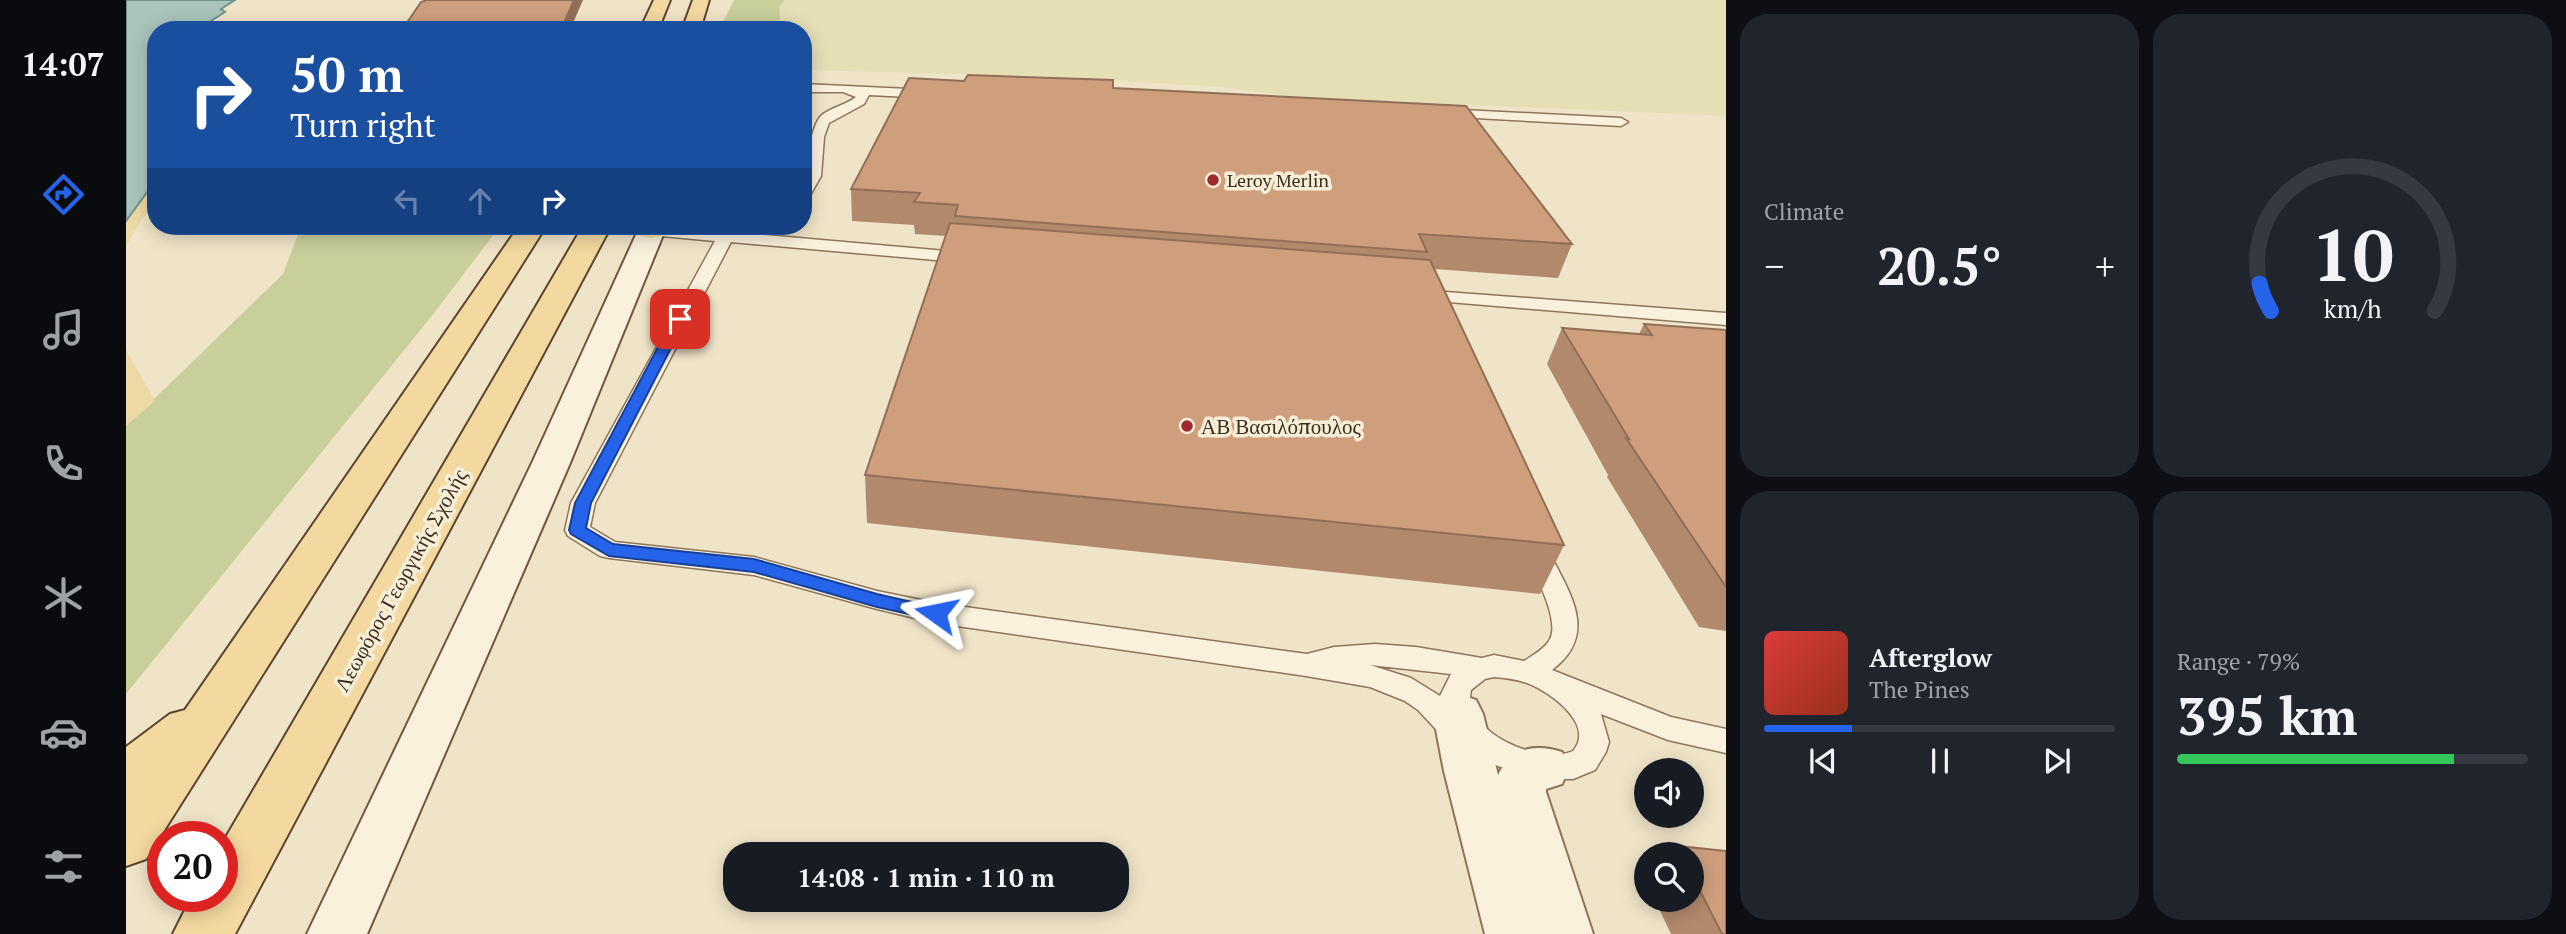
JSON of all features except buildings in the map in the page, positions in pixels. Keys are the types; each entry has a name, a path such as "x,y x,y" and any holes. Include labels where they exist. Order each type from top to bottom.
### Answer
{"main road":[{"path":"653,21 662,0"},
{"path":"694,21 701,0"},
{"path":"126,841 526,235"},
{"name":"Λεωφόρος Γεωργικής Σχολής","path":"203,934 592,235"},
{"path":"126,777 211,711"}],"street":[{"path":"337,934 652,235"},
{"path":"1467,706 1515,934"},
{"path":"1543,768 1528,771 1521,778 1519,792 1563,934"}],"lane":[{"path":"812,89 951,94"},
{"path":"812,179 817,170 820,125 829,116 860,102 864,97 853,91"},
{"path":"1426,113 1621,122"},
{"path":"702,235 986,260"},
{"path":"737,235 725,239 583,503 577,530 609,550 754,566 877,600 936,613 1306,664 1362,675 1407,690 1427,701 1467,706"},
{"path":"1398,293 1726,319"},
{"path":"1425,295 1436,320"},
{"path":"1524,522 1562,610 1567,635 1541,677"},
{"path":"1306,664 1336,655 1367,653 1408,656 1467,706"},
{"path":"1541,677 1573,697 1587,714 1594,732 1593,748 1583,761 1566,768 1543,768 1522,763 1483,743 1468,729 1467,706 1494,666 1541,677 1668,728 1726,741"}],"shaded area":[{"path":"785,0 1726,0 1726,116 1294,97 1220,87 1044,76 812,70 812,21 779,21 780,6"}],"green space":[{"path":"734,0 785,0 780,6 779,21 724,21"},
{"path":"298,235 493,235 435,312 126,694 126,426 283,274"}],"sand":[{"path":"147,192 147,214 126,246 126,221"},
{"path":"126,350 155,401 126,426"}],"water":[{"path":"126,0 235,0 221,9 225,12 211,21 147,21 147,192 126,221"}],"place":[{"name":"Leroy Merlin","path":"1213,180"},
{"name":"ΑΒ Βασιλόπουλος","path":"1187,426"}],"route":[{"path":"680,319 583,503 577,530 609,550 710,559 754,566 877,600 936,613"}]}
